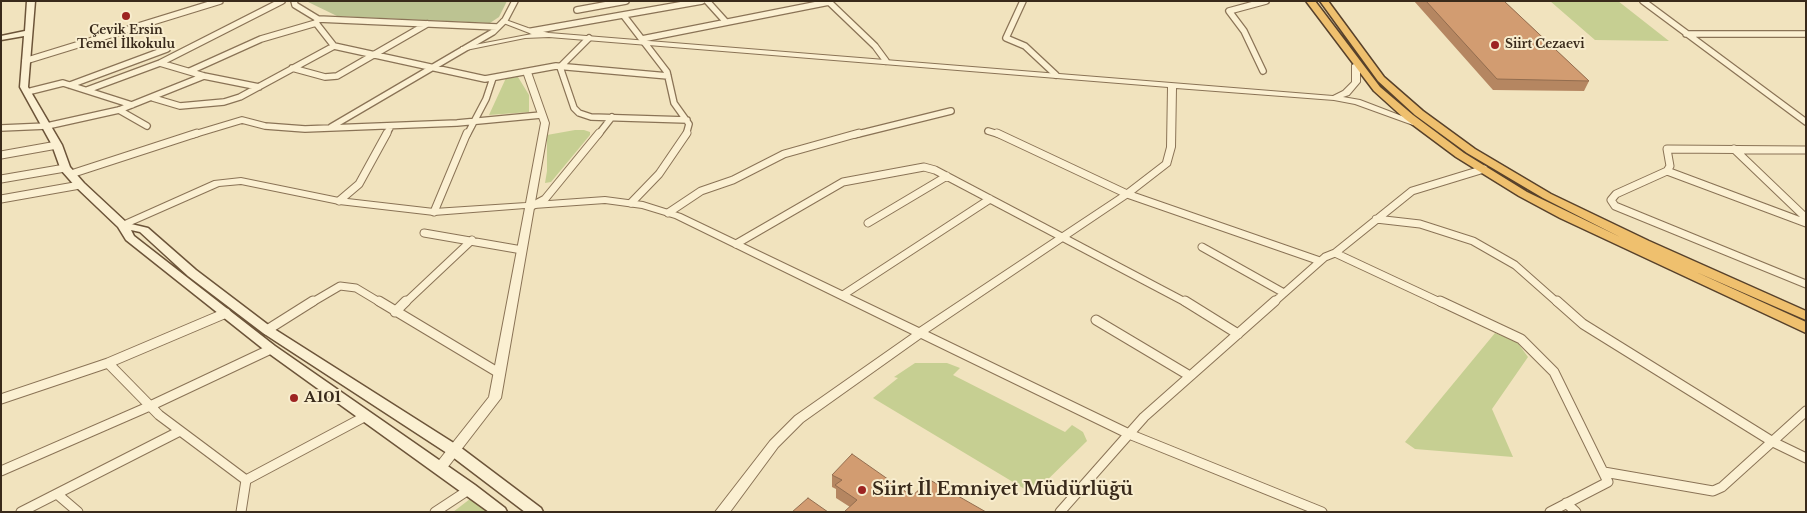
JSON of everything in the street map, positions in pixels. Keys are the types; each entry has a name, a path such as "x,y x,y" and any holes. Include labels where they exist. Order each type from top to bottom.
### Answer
{"highway":[{"path":"1310,1 1377,90 1418,124 1484,169 1564,215 1806,328"},
{"path":"1324,1 1381,79 1418,113 1471,151 1547,196 1645,244 1806,316"}],"main road":[{"path":"31,1 24,87 57,145 68,171 80,185 123,225 130,238 271,349 470,488 500,512"},
{"path":"1,38 28,33"},
{"path":"123,225 144,230 192,272 267,330 455,452 536,512"}],"street":[{"path":"25,61 220,1"},
{"path":"87,90 160,63 207,42 282,1"},
{"path":"294,1 295,5 317,21 334,46"},
{"path":"330,128 497,28 515,1"},
{"path":"577,10 626,1"},
{"path":"532,31 702,1"},
{"path":"707,1 726,22"},
{"path":"1023,1 1006,38 1025,46 1056,75"},
{"path":"1263,71 1244,31 1229,11 1266,1"},
{"path":"1643,1 1806,122"},
{"path":"643,41 726,22 829,2 875,46 886,61"},
{"path":"624,16 668,76 674,103 689,124 686,136 659,174 631,204"},
{"path":"190,71 261,39 317,21 497,28"},
{"path":"503,21 548,35"},
{"path":"292,68 332,77 427,24"},
{"path":"1686,34 1806,34"},
{"path":"464,48 524,36 548,35 643,41 1334,98 1357,102 1418,124"},
{"path":"560,67 589,38"},
{"path":"153,98 180,106 212,105 240,96 334,46 485,79 560,67 668,76"},
{"path":"70,85 167,49"},
{"path":"160,63 204,76 258,86"},
{"path":"1334,98 1346,93 1356,82 1356,64"},
{"path":"560,67 566,88 578,113 591,116 687,120"},
{"path":"440,468 455,452 495,398 545,123 527,72"},
{"path":"1,128 47,126 119,110 204,76"},
{"path":"434,212 473,120 486,98 493,78"},
{"path":"27,92 56,84 70,85 132,105"},
{"path":"722,512 774,444 799,419 920,333 1064,238 1127,194 1167,163 1171,147 1172,84"},
{"path":"119,110 147,126"},
{"path":"668,213 701,191 732,180 784,154 898,122 951,111"},
{"path":"1,179 68,171 242,120 265,126 305,129 391,126 541,114"},
{"path":"530,207 545,199 612,117"},
{"path":"339,201 359,184 391,126"},
{"path":"988,131 1000,134 1127,194 1213,225 1304,254 1320,262"},
{"path":"1,155 57,145"},
{"path":"1668,171 1670,166 1667,149 1806,150"},
{"path":"1734,149 1806,218"},
{"path":"736,244 843,182 909,168 924,167 947,176 1186,302 1238,334"},
{"path":"1060,512 1144,417 1320,262 1335,253 1412,191 1484,169"},
{"path":"1806,224 1668,171 1616,194 1611,200 1615,206 1806,284"},
{"path":"868,223 947,176"},
{"path":"123,225 217,183 241,181 339,201 434,212 530,207 605,200 643,205 668,213 736,244 1129,434 1322,512"},
{"path":"1,199 80,185"},
{"path":"843,295 990,199"},
{"path":"1376,219 1420,224 1473,241 1497,253 1515,265 1583,324 1773,442 1806,458"},
{"path":"424,233 522,250"},
{"path":"395,312 472,240"},
{"path":"1202,247 1284,293"},
{"path":"1335,253 1521,339 1554,372 1608,482 1550,512"},
{"path":"267,330 340,286 356,288 499,373"},
{"path":"1,399 108,363 226,313"},
{"path":"1096,320 1190,376"},
{"path":"1,471 150,406 271,349"},
{"path":"108,363 150,406 246,480"},
{"path":"1604,472 1713,491 1722,487 1806,411"},
{"path":"246,480 366,416"},
{"path":"21,512 180,431"},
{"path":"241,512 246,480"},
{"path":"434,512 470,488"},
{"path":"57,494 78,512"},
{"path":"1566,504 1576,512"}],"green space":[{"path":"306,1 507,1 499,17 490,23 337,16"},
{"path":"1550,1 1618,1 1669,41 1595,40"},
{"path":"518,77 529,95 529,112 489,115 506,78"},
{"path":"575,130 590,132 590,135 551,182 545,183 547,135"},
{"path":"1495,333 1517,342 1528,357 1492,409 1513,457 1415,449 1405,442"},
{"path":"915,363 947,363 960,368 953,375 1065,432 1072,425 1083,432 1087,441 1033,494 873,398 898,378 894,377"},
{"path":"470,499 489,512 453,512"}],"building":[{"name":"Siirt Cezaevi","path":"1426,1 1504,1 1589,81 1497,79"},
{"path":"852,454 912,496 930,480 986,512 844,512 857,500 835,485 842,480 832,475"},
{"path":"808,498 828,512 792,512"}],"place":[{"name":"Çevik Ersin Temel İlkokulu","path":"126,16"},
{"name":"Siirt Cezaevi","path":"1495,45"},
{"name":"A101","path":"294,398"},
{"name":"Siirt İl Emniyet Müdürlüğü","path":"862,490"}]}
